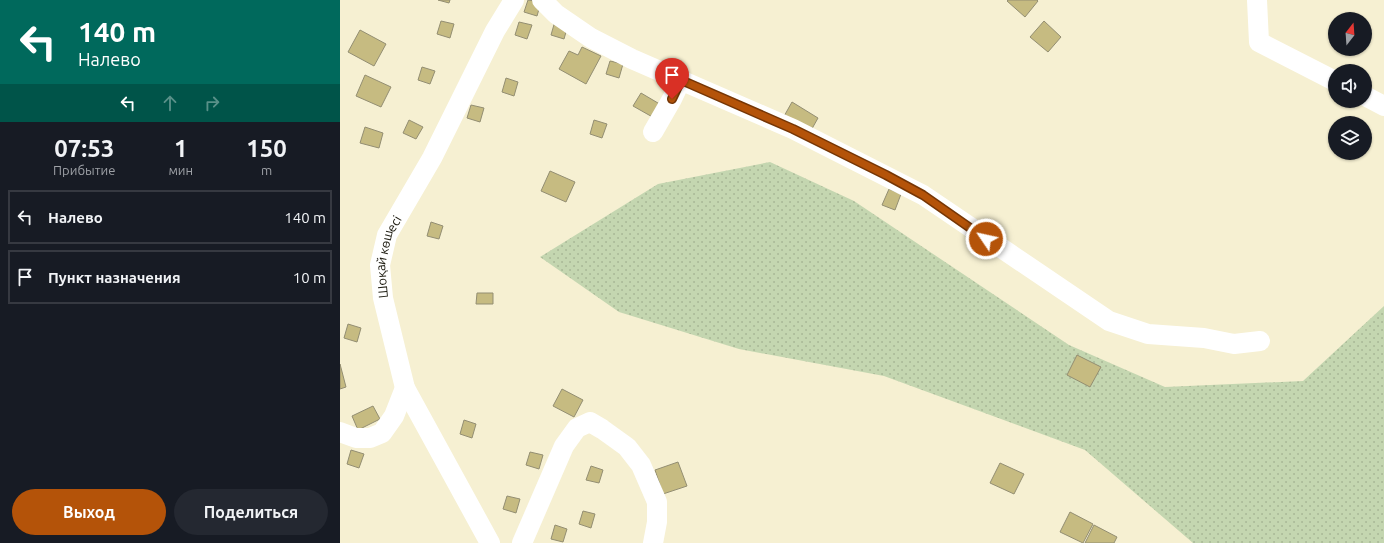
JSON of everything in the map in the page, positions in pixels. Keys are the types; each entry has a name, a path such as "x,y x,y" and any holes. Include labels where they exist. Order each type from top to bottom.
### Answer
{"street":[{"name":"Шоқай көшесі","path":"490,543 405,388 383,298 380,264 387,235 432,158 495,31 514,0"},
{"path":"542,0 556,14 591,38 632,59 793,129 923,195 1108,321 1148,334 1204,338 1234,344 1260,341"},
{"path":"1257,0 1259,42 1328,77"},
{"path":"653,132 681,80"},
{"path":"1372,100 1384,106"},
{"path":"340,432 356,438 370,438 382,433 394,416 405,388"},
{"path":"522,543 564,446 577,428 590,422 602,428 627,447 642,465 657,502 657,522 653,543"}],"green space":[{"path":"770,162 854,201 1069,345 1165,387 1303,381 1384,306 1384,543 1193,543 1085,450 884,376 739,349 619,312 540,257 658,184"}],"building":[{"path":"438,0 450,0 449,3"},
{"path":"528,0 541,2 537,16 524,12"},
{"path":"1007,1 1038,1 1025,17"},
{"path":"441,21 454,24 450,38 437,34"},
{"path":"555,21 568,25 564,39 551,35"},
{"path":"1044,21 1061,37 1048,52 1030,37"},
{"path":"519,22 532,25 527,39 515,35"},
{"path":"360,30 386,44 374,66 348,52"},
{"path":"582,47 601,56 586,84 559,69 569,51 578,55"},
{"path":"610,61 623,64 619,78 606,74"},
{"path":"422,67 435,71 430,84 418,80"},
{"path":"365,75 391,87 381,107 356,96"},
{"path":"506,78 518,82 514,96 502,92"},
{"path":"641,93 663,106 656,119 633,106"},
{"path":"792,102 818,118 809,134 783,118"},
{"path":"471,105 484,108 480,122 467,118"},
{"path":"409,120 423,127 416,139 403,133"},
{"path":"594,120 607,124 602,138 590,134"},
{"path":"365,127 383,133 379,148 360,143"},
{"path":"550,171 575,182 566,202 541,191"},
{"path":"889,189 901,194 895,210 882,205"},
{"path":"431,222 443,226 439,239 427,236"},
{"path":"477,293 493,293 493,304 476,304"},
{"path":"348,324 361,328 357,342 344,338"},
{"path":"1077,355 1101,367 1090,387 1067,375"},
{"path":"340,364 346,387 340,389"},
{"path":"562,389 583,400 574,417 553,406"},
{"path":"373,406 380,419 358,430 352,416"},
{"path":"464,420 476,424 472,438 460,434"},
{"path":"351,450 364,454 359,468 347,464"},
{"path":"530,452 543,455 539,469 526,465"},
{"path":"678,462 687,486 663,494 655,470"},
{"path":"1000,463 1024,474 1014,494 990,483"},
{"path":"591,466 603,470 599,483 586,480"},
{"path":"507,496 520,499 516,513 503,509"},
{"path":"583,511 595,514 591,528 579,524"},
{"path":"1070,512 1093,524 1083,543 1060,532"},
{"path":"555,525 567,529 563,542 551,539"},
{"path":"1094,525 1117,537 1114,543 1085,543"}],"route":[{"path":"672,99 681,80 793,129 923,195 986,239"}]}
